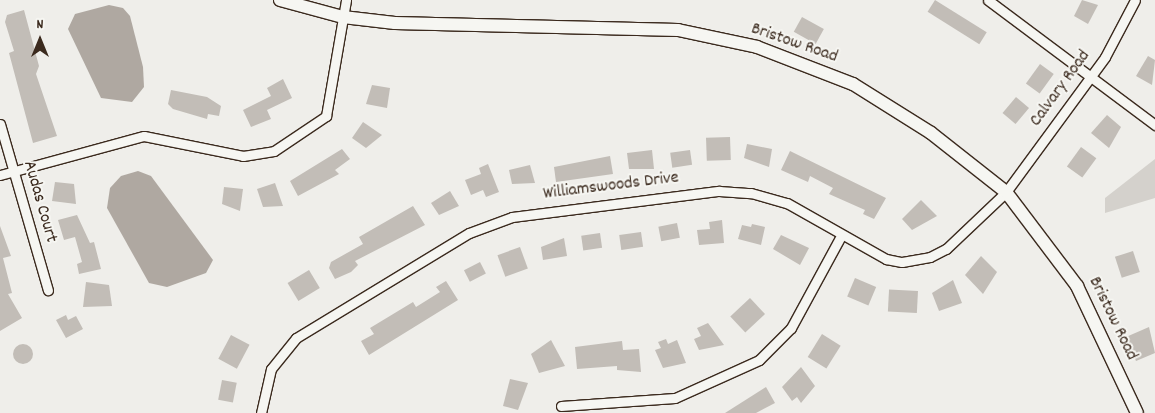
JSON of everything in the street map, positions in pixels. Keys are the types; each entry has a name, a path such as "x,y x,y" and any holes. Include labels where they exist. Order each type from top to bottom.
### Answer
{"main road":[{"name":"Bristow Road","path":"280,0 343,17 444,26 652,28 757,47 806,64 896,108 1006,192 1077,286 1137,413"}],"street":[{"path":"0,176 144,136 243,156 274,152 326,116 346,0"},
{"path":"988,0 1089,79 1155,125"},
{"name":"Calvary Road","path":"1006,192 1089,79 1126,22 1135,0"},
{"name":"Audas Court","path":"0,124 48,290"},
{"name":"Williamswoods Drive","path":"261,413 271,369 296,338 469,233 512,217 734,191 787,203 841,236 886,259 902,262 930,257 946,249 1006,192"},
{"path":"561,406 675,398 758,360 790,328 841,236"}],"shaded area":[{"path":"109,5 123,8 130,16 143,67 144,87 132,102 101,98 68,29 75,14"},
{"path":"1155,159 1155,198 1105,213 1105,198"},
{"path":"138,171 151,176 213,260 206,273 167,287 149,283 107,208 110,188 121,176"}],"building":[{"path":"935,0 987,32 979,44 928,12"},
{"path":"1082,0 1098,5 1088,24 1074,16"},
{"path":"24,10 39,66 36,74 57,136 33,143 9,53 14,51 5,22 7,15"},
{"path":"802,17 824,29 816,44 794,32"},
{"path":"1148,56 1155,60 1152,85 1136,76"},
{"path":"1040,64 1054,74 1040,93 1026,83"},
{"path":"283,79 292,98 267,110 271,119 251,127 243,110 271,96 267,88"},
{"path":"372,85 390,88 387,108 366,104"},
{"path":"171,90 207,97 221,106 219,116 208,114 207,119 173,109 168,104"},
{"path":"1016,97 1029,108 1016,124 1003,113"},
{"path":"1107,115 1121,127 1109,148 1091,133"},
{"path":"363,122 382,135 366,148 352,138"},
{"path":"730,137 731,160 707,161 706,138"},
{"path":"747,144 772,149 769,167 744,158"},
{"path":"1081,147 1096,158 1082,178 1067,166"},
{"path":"342,149 350,159 335,170 339,174 298,196 290,181"},
{"path":"652,150 654,169 629,169 627,153"},
{"path":"690,150 692,165 672,168 670,153"},
{"path":"790,151 886,198 874,219 863,214 865,210 829,194 833,188 810,176 808,182 781,170"},
{"path":"610,156 613,174 556,182 554,167"},
{"path":"488,164 499,192 486,197 483,190 471,195 465,180 481,174 479,168"},
{"path":"530,165 535,183 512,184 509,170"},
{"path":"55,182 74,184 76,204 52,201"},
{"path":"275,183 283,206 263,207 257,189"},
{"path":"224,187 243,189 240,211 222,204"},
{"path":"450,191 459,206 439,215 431,203"},
{"path":"921,200 937,216 912,230 902,219"},
{"path":"413,206 425,225 355,261 358,265 351,272 335,279 329,268 331,262 363,244 359,237"},
{"path":"77,215 90,243 94,242 101,269 79,274 77,264 82,262 75,237 64,240 58,220"},
{"path":"722,220 724,243 699,245 697,230 710,229 709,222"},
{"path":"677,223 680,238 661,241 658,227"},
{"path":"752,224 765,227 761,245 738,239 742,225 751,227"},
{"path":"0,226 11,256 3,258 12,293 8,294 22,318 0,331"},
{"path":"641,232 643,247 621,250 619,235"},
{"path":"600,233 602,248 583,250 581,236"},
{"path":"781,235 809,248 800,265 773,249"},
{"path":"564,238 567,256 543,260 541,247"},
{"path":"520,247 528,269 505,277 497,255"},
{"path":"1133,251 1140,272 1122,278 1115,257"},
{"path":"981,256 997,272 983,294 965,275"},
{"path":"480,262 486,274 470,282 464,270"},
{"path":"309,270 320,288 298,301 288,283"},
{"path":"855,278 876,287 868,305 847,296"},
{"path":"953,280 962,303 939,311 932,293"},
{"path":"446,281 458,300 369,355 361,341 374,334 370,328 413,302 416,307 440,292 436,287"},
{"path":"86,282 109,285 112,306 83,307"},
{"path":"889,289 918,291 917,313 888,311"},
{"path":"750,298 765,314 745,333 730,316"},
{"path":"66,315 68,320 76,316 83,329 66,338 56,320"},
{"path":"708,323 724,345 699,350 694,339 701,336 697,328"},
{"path":"1149,327 1155,353 1136,361 1126,337"},
{"path":"822,334 841,346 826,369 808,357"},
{"path":"231,335 250,345 237,369 218,359"},
{"path":"666,339 668,344 677,340 686,363 663,368 655,350 661,348 658,342"},
{"path":"551,340 565,366 539,373 531,354"},
{"path":"622,341 623,350 639,349 641,372 617,370 617,366 577,369 575,347"},
{"path":"23,344 30,347 33,354 30,361 23,364 16,361 13,354 16,347"},
{"path":"801,367 815,386 801,403 797,397 792,401 782,387"},
{"path":"510,379 528,383 518,410 503,406"},
{"path":"222,380 237,383 233,402 218,400"},
{"path":"766,387 775,403 756,413 725,413"}]}
